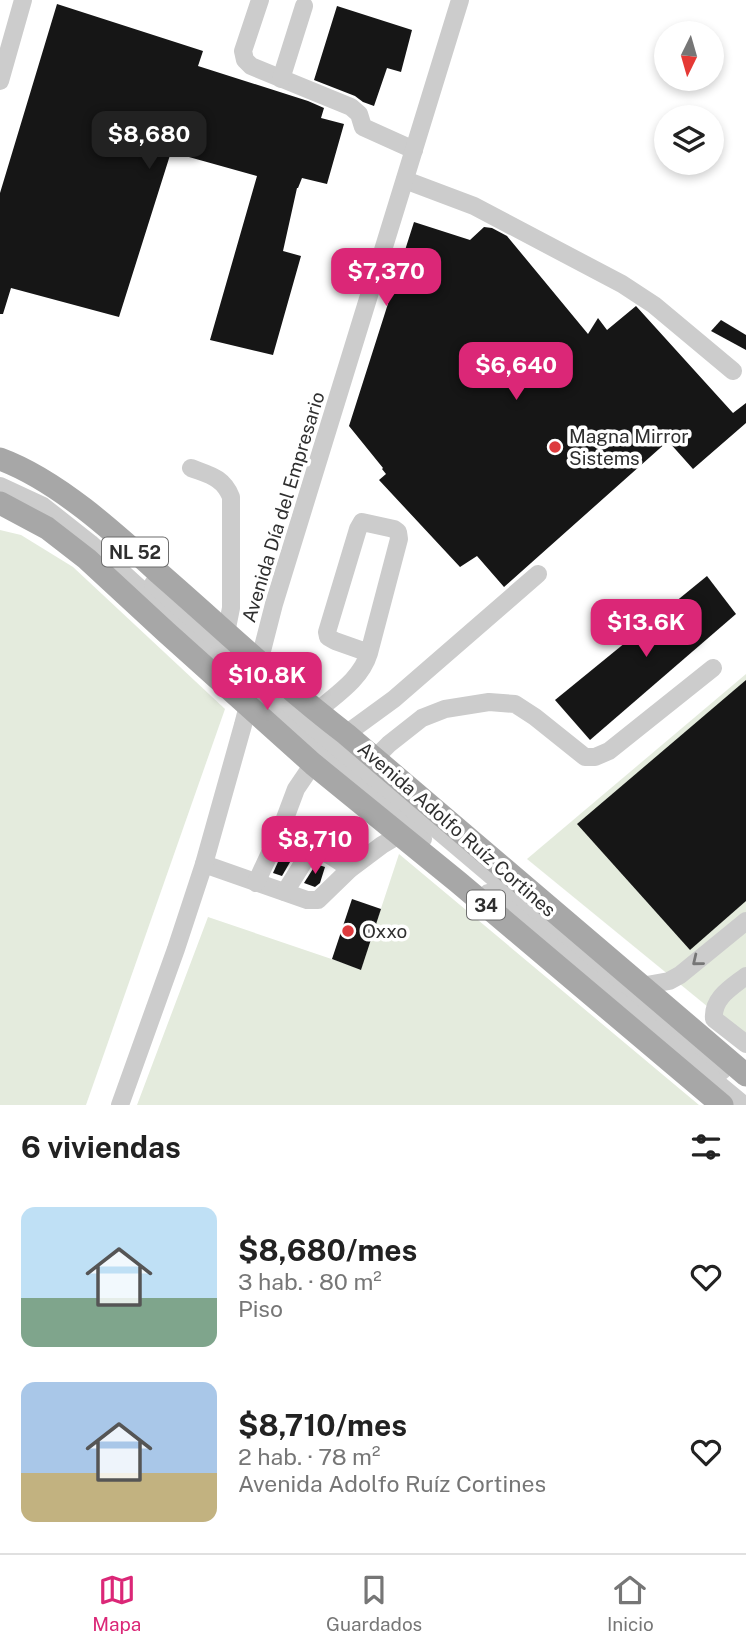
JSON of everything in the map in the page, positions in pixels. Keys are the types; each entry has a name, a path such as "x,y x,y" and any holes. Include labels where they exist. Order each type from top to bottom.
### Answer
{"main road":[{"name":"Avenida Adolfo Ruíz Cortines","path":"0,459 33,474 98,521 226,633 254,683 313,764 468,890 722,1105"},
{"name":"Avenida Adolfo Ruíz Cortines","path":"0,503 47,528 254,683 317,711 746,1075"}],"street":[{"path":"0,81 23,0"},
{"path":"260,0 243,51 244,60 251,66 351,107 359,114 363,127 414,150"},
{"name":"Avenida Día del Empresario","path":"120,1105 204,864 274,604 460,0"},
{"path":"281,79 304,6"},
{"path":"405,180 474,206 622,284 654,305 733,371"},
{"path":"191,468 218,478 227,487 231,497 231,608 226,633"},
{"path":"0,476 44,496 106,543 254,683 323,754 744,1105"},
{"path":"0,486 43,506 90,543 254,683 422,817 746,1091"},
{"path":"317,711 365,666 369,653 399,535 394,529 362,522 327,632 328,637 335,641 369,653"},
{"path":"346,734 394,699 538,575"},
{"path":"374,759 422,718 445,709 489,702 515,704 535,716 585,757 595,757 609,751 713,668"},
{"path":"256,883 296,789 313,764"},
{"path":"281,829 338,859 349,869"},
{"path":"204,864 307,900 318,900 349,869 399,835"},
{"path":"285,892 313,847"},
{"path":"641,986 669,981 680,975 746,921"},
{"path":"746,976 722,996 713,1011 714,1019 746,1044"}],"shaded area":[{"path":"0,530 21,535 73,567 225,709 86,1105 0,1105"},
{"path":"746,674 746,1038 527,859"},
{"path":"399,854 699,1105 137,1105 208,917 361,969"}],"building":[{"path":"57,4 203,51 198,66 308,101 324,108 321,118 344,124 327,184 302,178 297,188 283,251 301,256 273,355 210,340 257,176 171,152 119,317 11,288 3,314 0,314 0,193"},
{"path":"337,6 412,30 401,72 387,68 374,106 314,80"},
{"path":"414,222 470,240 484,227 507,236 588,334 598,318 607,330 636,306 733,413 746,403 746,423 693,469 668,441 504,587 477,556 460,567 379,480 386,474 383,468 349,426"},
{"path":"721,320 746,335 746,350 711,331"},
{"path":"707,576 736,614 590,740 555,700"},
{"path":"746,680 746,901 690,950 577,824"},
{"path":"282,853 293,857 282,876 273,873"},
{"path":"316,864 325,867 320,883 315,887 304,883"},
{"path":"352,899 381,909 361,970 332,959"}],"place":[{"name":"Magna Mirror Sistems","path":"555,447"},
{"name":"Oxxo","path":"348,931"}]}
